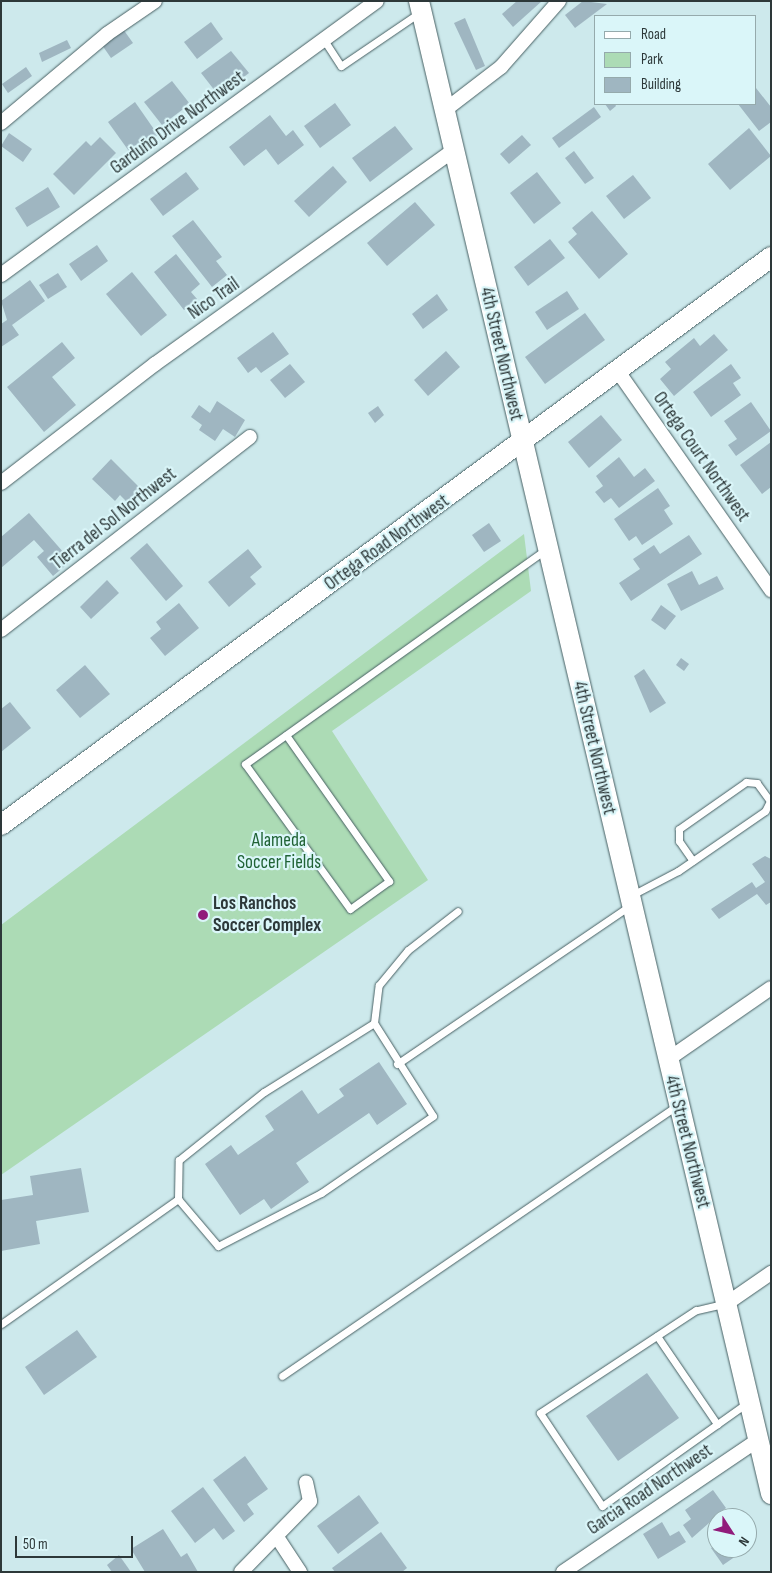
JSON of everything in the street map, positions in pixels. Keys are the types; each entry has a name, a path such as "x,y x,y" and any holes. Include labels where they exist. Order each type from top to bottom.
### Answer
{"main road":[{"name":"4th Street Northwest","path":"420,6 445,110 452,151 548,548 667,1060 771,1494"},
{"name":"Ortega Road Northwest","path":"1,825 522,444 618,370 771,257"}],"street":[{"path":"1,123 107,34 155,1"},
{"name":"Garduño Drive Northwest","path":"1,275 377,1"},
{"path":"445,110 500,67 559,1"},
{"name":"Nico Trail","path":"1,482 155,364 452,151"},
{"name":"Ortega Court Northwest","path":"618,370 771,590"},
{"name":"Tierra del Sol Northwest","path":"1,630 250,437"},
{"path":"667,1060 771,988"},
{"path":"726,1304 771,1274"},
{"name":"Garcia Road Northwest","path":"563,1572 758,1440"},
{"path":"241,1572 310,1502 306,1482"},
{"path":"277,1537 300,1572"}],"lane":[{"path":"324,40 341,66 420,6"},
{"path":"286,735 389,881 350,909 244,764 548,548"},
{"path":"397,1064 630,900 693,861 770,806 757,783 746,782 680,829 679,842 693,861"},
{"path":"374,1023 264,1092 180,1160 178,1199 218,1246 322,1193 433,1116 397,1064 374,1023 379,984 408,950 458,911"},
{"path":"282,1376 678,1105"},
{"path":"1,1324 178,1199"},
{"path":"726,1304 696,1310 540,1413 602,1506 749,1402"},
{"path":"657,1336 717,1424"}],"green space":[{"name":"Alameda Soccer Fields","path":"524,534 531,591 332,731 428,880 1,1175 1,925"}],"building":[{"path":"517,1 542,1 513,27 502,14"},
{"path":"583,1 607,4 575,28 565,15"},
{"path":"465,18 485,66 476,70 454,23"},
{"path":"211,22 223,39 197,59 184,42"},
{"path":"123,29 133,43 111,58 102,45"},
{"path":"67,40 71,48 42,62 39,53"},
{"path":"231,51 249,73 219,96 201,73"},
{"path":"26,67 32,76 8,93 2,84"},
{"path":"172,81 190,104 162,125 144,102"},
{"path":"757,89 771,107 771,122 759,131 739,105 757,105"},
{"path":"135,102 158,135 131,154 108,122"},
{"path":"335,103 351,125 320,148 304,126"},
{"path":"606,105 616,105 616,106 610,111"},
{"path":"594,107 601,117 559,148 552,138"},
{"path":"270,115 286,136 293,130 304,145 278,165 266,149 244,166 229,147"},
{"path":"395,126 413,149 370,182 352,158"},
{"path":"749,128 771,156 730,190 708,164"},
{"path":"9,133 32,149 23,162 1,146"},
{"path":"522,135 531,145 509,164 500,154"},
{"path":"100,137 116,153 74,195 53,174 86,141 91,146"},
{"path":"574,151 594,178 585,184 565,158"},
{"path":"333,166 347,182 309,217 294,201"},
{"path":"186,172 199,189 163,216 150,199"},
{"path":"537,172 561,203 534,224 510,193"},
{"path":"633,175 651,198 624,219 606,196"},
{"path":"48,187 60,207 27,227 15,208"},
{"path":"415,202 435,225 387,266 367,243"},
{"path":"592,211 628,254 599,279 568,242 577,234 572,228"},
{"path":"193,220 222,257 216,261 227,275 212,287 172,236"},
{"path":"550,239 565,258 528,286 514,267"},
{"path":"97,245 108,261 81,281 69,264"},
{"path":"176,254 200,284 191,292 197,299 184,310 154,272"},
{"path":"132,272 167,315 141,336 106,294"},
{"path":"58,273 67,287 48,299 39,285"},
{"path":"30,280 45,301 12,325 19,335 1,347 1,324 7,320 1,301"},
{"path":"567,291 579,309 547,330 535,312"},
{"path":"437,294 448,310 423,329 412,314"},
{"path":"585,313 605,340 545,384 525,357"},
{"path":"273,332 289,354 261,373 256,367 248,373 237,358"},
{"path":"714,334 728,350 674,396 660,379 671,369 665,362 694,338 700,346"},
{"path":"62,342 75,358 52,377 76,405 44,432 7,387"},
{"path":"446,351 460,367 428,396 414,380"},
{"path":"290,364 305,382 285,398 270,380"},
{"path":"731,364 741,378 733,383 741,395 711,417 693,392"},
{"path":"217,401 245,420 235,437 223,429 215,441 199,430 202,425 191,417 199,405 210,413"},
{"path":"751,402 771,431 736,456 728,445 737,439 724,421"},
{"path":"378,406 384,415 375,423 368,413"},
{"path":"601,415 622,440 589,468 568,442"},
{"path":"771,442 771,487 762,494 740,465"},
{"path":"619,457 634,477 645,468 655,481 619,508 611,498 604,503 595,492 603,486 596,476"},
{"path":"111,459 142,490 129,504 120,495 115,501 92,479"},
{"path":"658,488 670,506 664,510 673,524 642,545 636,536 629,541 614,519"},
{"path":"29,513 71,561 53,576 37,557 44,551 34,540 1,568 1,537"},
{"path":"489,523 501,541 484,552 472,535"},
{"path":"689,535 702,554 631,601 619,583 640,569 633,559 654,545 660,554"},
{"path":"147,543 183,586 166,601 130,558"},
{"path":"248,549 262,567 250,577 256,584 229,607 208,582"},
{"path":"692,571 699,585 717,576 724,589 681,611 667,584"},
{"path":"107,580 119,593 91,619 80,607"},
{"path":"179,603 199,628 165,656 150,638 161,629 156,622"},
{"path":"661,605 676,616 665,630 651,620"},
{"path":"681,658 689,664 684,671 676,665"},
{"path":"85,665 110,694 80,718 56,690"},
{"path":"644,669 666,703 650,713 634,676"},
{"path":"10,702 31,728 1,752 1,709"},
{"path":"765,856 771,859 771,902 766,905 757,894 719,919 711,909 752,882 756,888 765,882 752,864"},
{"path":"379,1062 407,1104 377,1125 369,1113 296,1163 309,1182 271,1209 264,1199 240,1215 205,1164 231,1145 238,1155 274,1130 265,1116 302,1090 318,1114 344,1096 339,1089"},
{"path":"81,1168 89,1212 36,1221 40,1244 1,1251 1,1200 33,1195 30,1176"},
{"path":"77,1330 97,1357 44,1395 25,1367"},
{"path":"647,1373 679,1418 618,1461 586,1416"},
{"path":"245,1456 268,1489 247,1504 254,1514 244,1522 213,1480"},
{"path":"203,1487 235,1531 223,1540 214,1528 195,1543 171,1511"},
{"path":"713,1490 726,1508 707,1508 707,1525 692,1538 683,1525 691,1519 685,1510"},
{"path":"359,1495 379,1523 338,1554 317,1526"},
{"path":"662,1522 670,1536 679,1531 686,1542 658,1559 643,1534"},
{"path":"163,1529 181,1557 187,1553 198,1572 145,1572 131,1549"},
{"path":"381,1532 407,1568 402,1572 335,1572 332,1568"},
{"path":"119,1555 131,1572 112,1572 107,1565"},
{"path":"718,1558 733,1558 723,1565"}],"place":[{"name":"Los Ranchos Soccer Complex","path":"203,915"}]}
